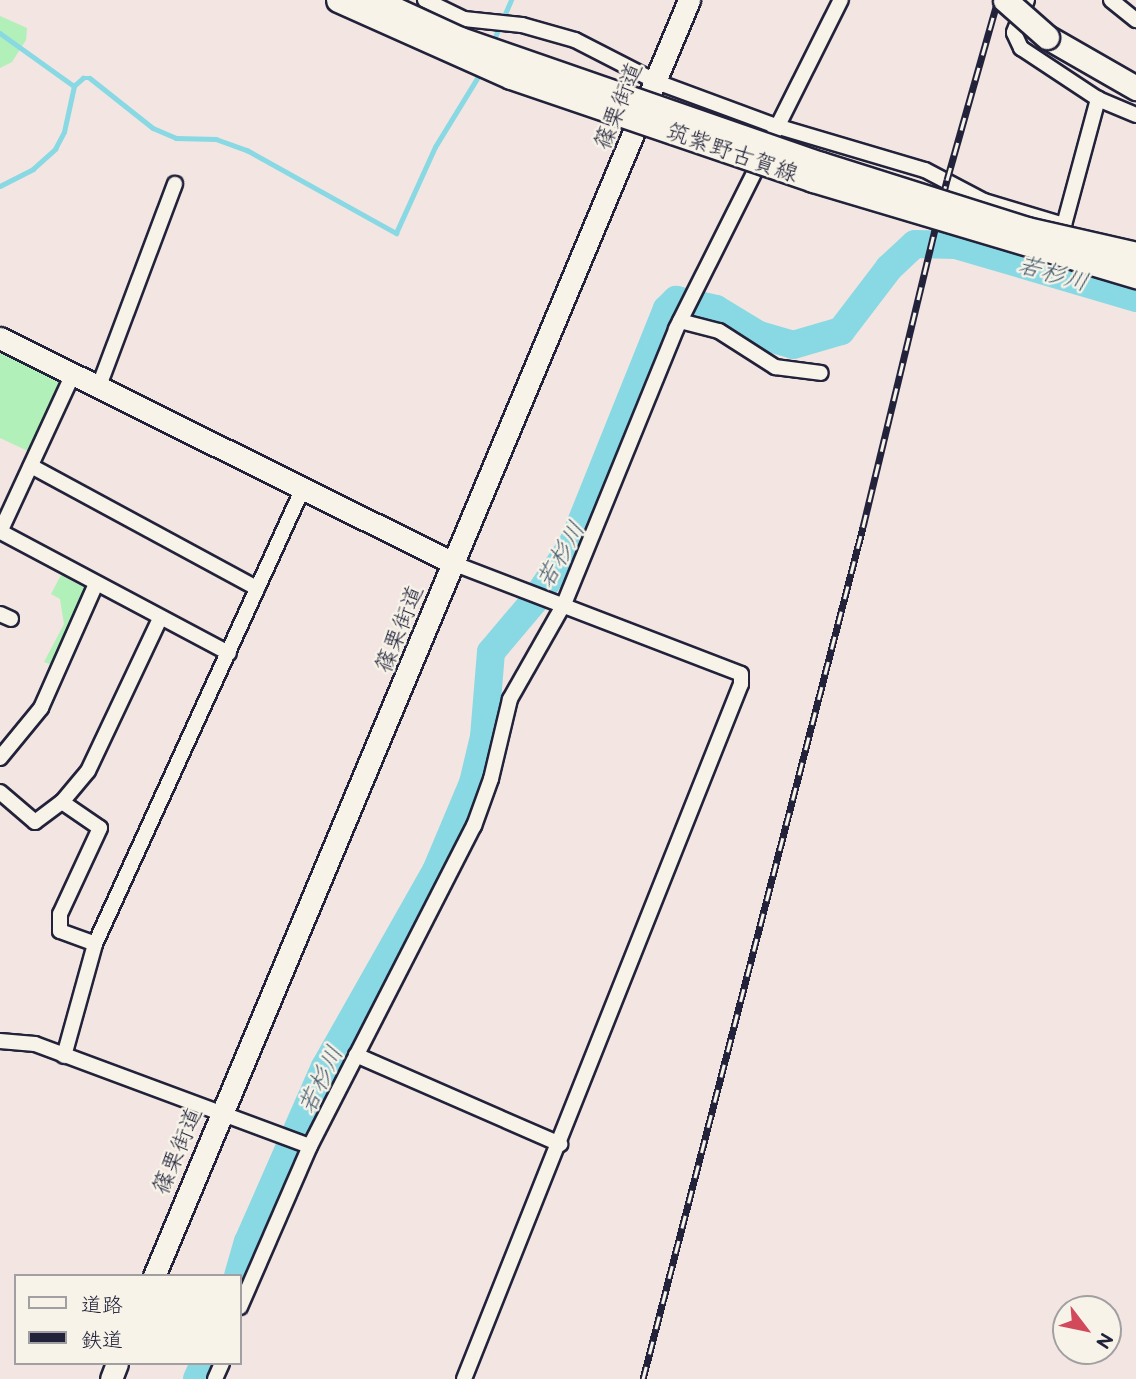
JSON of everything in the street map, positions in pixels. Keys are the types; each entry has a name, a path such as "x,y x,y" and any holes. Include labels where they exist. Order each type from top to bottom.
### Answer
{"main road":[{"name":"筑紫野古賀線","path":"338,0 511,78 813,180 1136,276"},
{"name":"筑紫野古賀線","path":"375,0 460,39 821,164 1027,229 1136,254"},
{"name":"篠栗街道","path":"155,1274 455,564 689,0"},
{"path":"1005,0 1047,37 1136,88"},
{"path":"0,338 455,564"}],"street":[{"path":"425,0 464,19 522,25 575,40 657,82 776,127 925,170 984,201 1064,225 1098,99"},
{"path":"242,1302 310,1146 474,826 491,779 510,699 564,604 680,321 841,0"},
{"path":"1027,0 1014,33 1021,48 1098,99 1136,115"},
{"path":"1111,0 1136,20"},
{"path":"99,386 175,184"},
{"path":"680,321 719,331 775,367 821,373"},
{"path":"73,374 0,532 160,619 229,653"},
{"path":"31,466 257,588"},
{"path":"64,1056 95,944 303,488"},
{"path":"455,564 741,674 560,1144 464,1379"},
{"path":"1,753 41,708 96,584"},
{"path":"0,792 35,822 62,802 88,771 160,619"},
{"path":"62,802 100,828 60,914 60,931 95,944"},
{"path":"0,1041 35,1044 310,1146"},
{"path":"356,1055 560,1144"}],"green space":[{"path":"0,16 27,28 26,40 12,62 0,68"},
{"path":"0,352 60,380 28,451 0,438"},
{"path":"61,575 87,589 55,666 44,662 64,624 60,599 51,594"}],"waterway":[{"path":"492,44 511,0"},
{"path":"0,33 74,86"},
{"path":"0,186 33,169 55,149 64,132 74,86 83,78 90,78 153,128 176,138 216,139 247,150 396,233 435,147 481,72"},
{"name":"若杉川","path":"239,1274 248,1242 325,1067 436,871 473,783 484,737 491,652 535,600 572,545 667,309 676,300 716,309 759,335 793,345 841,331 889,268 915,244 956,245 1136,298"},
{"name":"若杉川","path":"197,1379 203,1365"}],"railway":[{"path":"643,1379 863,527 947,180 998,0"}]}
